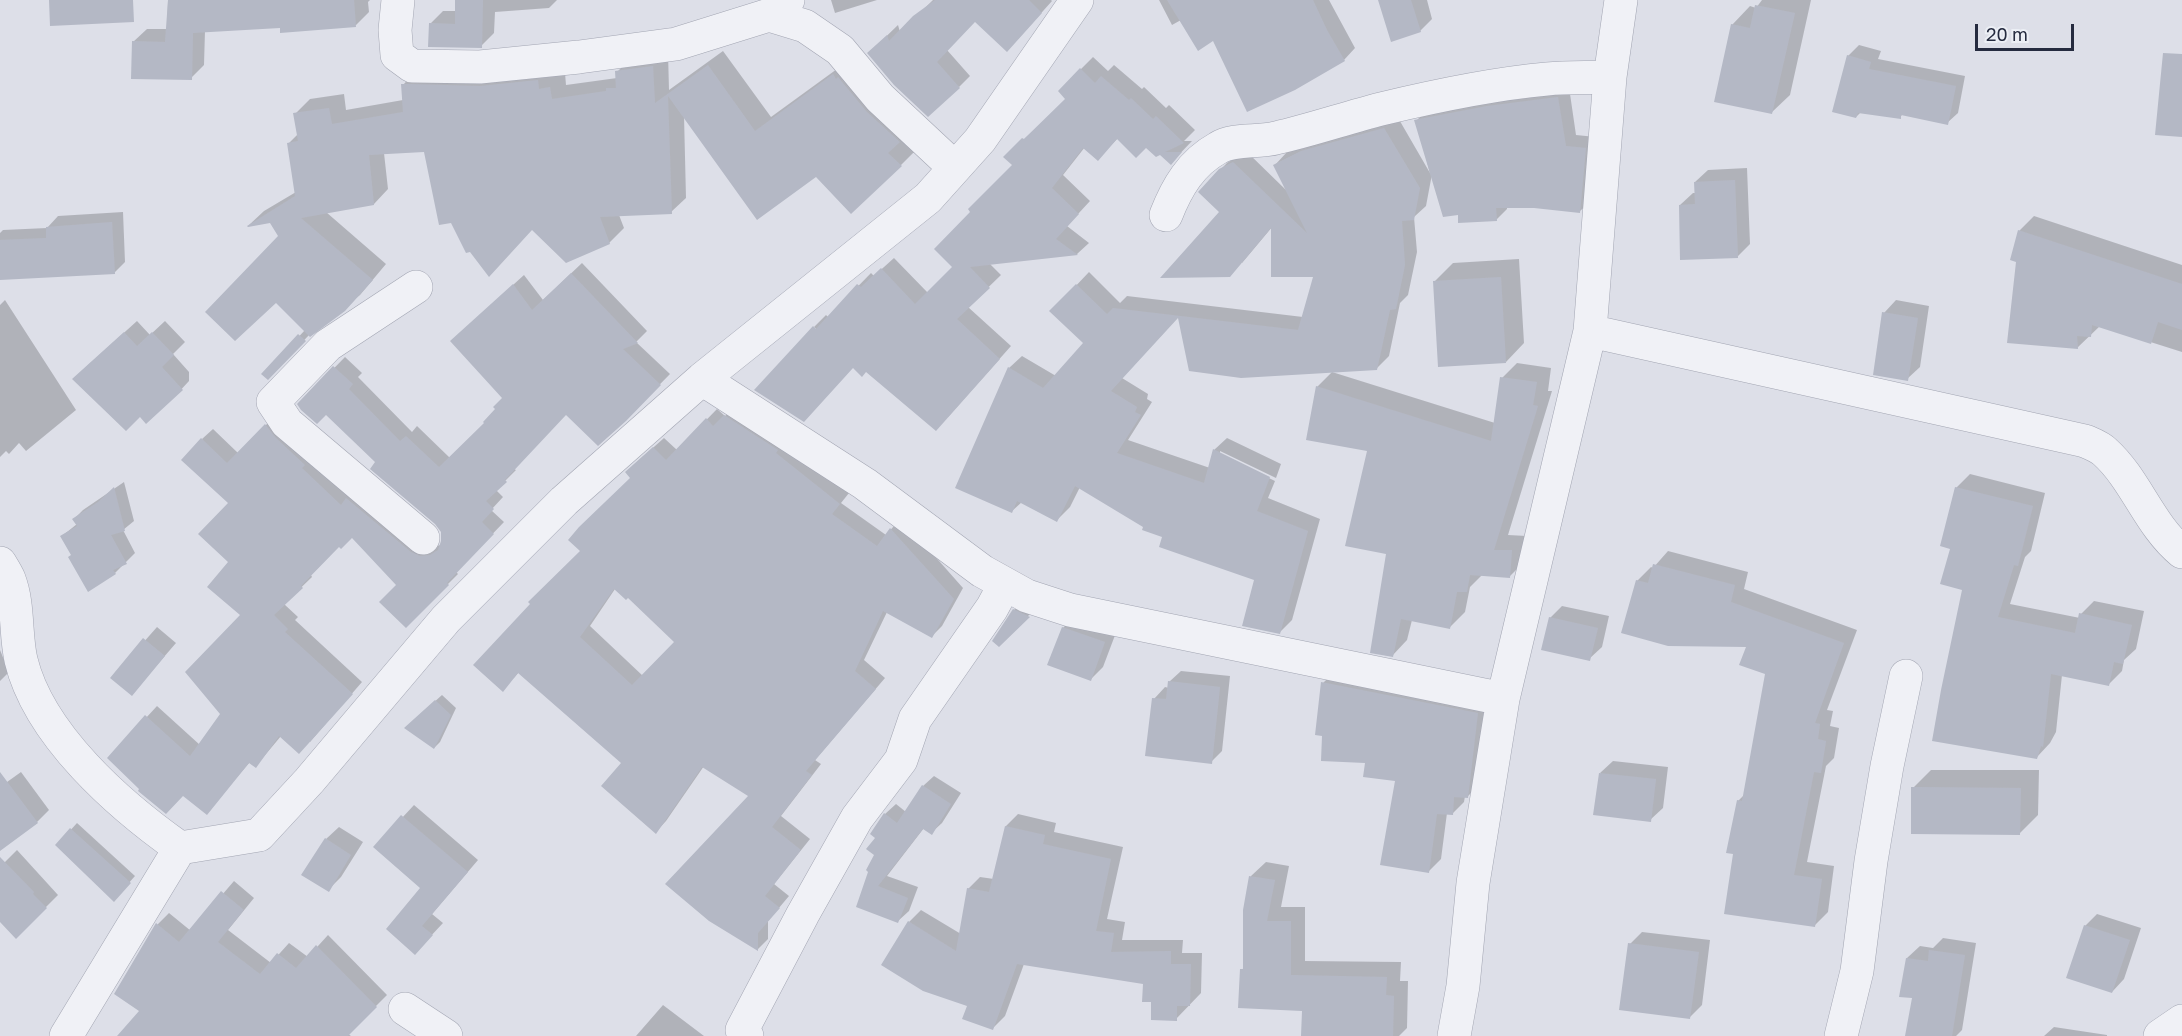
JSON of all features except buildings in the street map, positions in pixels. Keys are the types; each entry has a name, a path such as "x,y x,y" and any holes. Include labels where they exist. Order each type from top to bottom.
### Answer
{"street":[{"path":"398,0 395,30 397,55 412,66 480,67 676,44 778,8 840,50 880,98 955,168"},
{"path":"0,563 9,579 21,660 37,704 62,740 110,791 150,827 180,848 259,835 309,781 446,619 564,501 702,379 928,198 980,140 1077,0"},
{"path":"1454,1036 1473,883 1503,699 1590,331 1611,77 1621,0"},
{"path":"1166,214 1177,188 1191,170 1205,156 1230,142 1273,139 1382,109 1490,87 1548,79 1611,77"},
{"path":"416,287 328,345 273,402 287,423 423,538"},
{"path":"1590,331 2085,441 2104,451 2125,474 2159,526 2182,552"},
{"path":"702,379 865,484 982,571 1027,596 1070,610 1503,699"},
{"path":"742,1034 803,914 857,818 901,760 915,719 992,608 1005,584"},
{"path":"1841,1036 1857,971 1871,861 1887,766 1906,676"},
{"path":"66,1036 180,848"},
{"path":"407,1015 446,1036"},
{"path":"2160,1036 2182,1021"}]}
